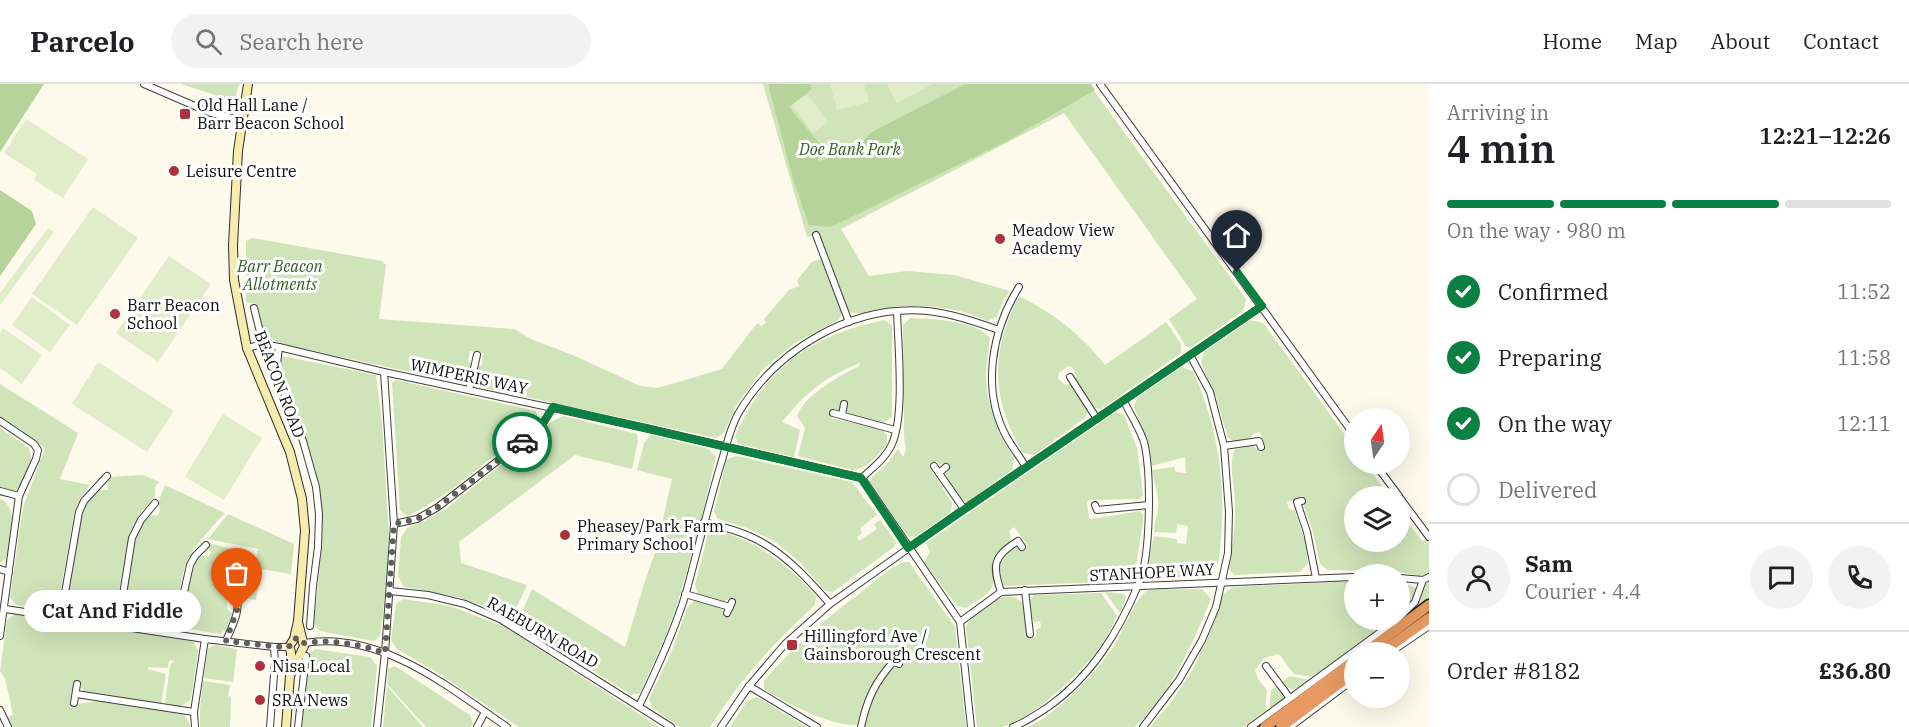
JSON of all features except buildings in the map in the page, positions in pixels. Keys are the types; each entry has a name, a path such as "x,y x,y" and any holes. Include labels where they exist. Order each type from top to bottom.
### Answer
{"highway":[{"path":"1379,642 1429,605"},
{"path":"1396,642 1429,618"},
{"path":"1265,727 1344,668"},
{"path":"1281,727 1344,680"}],"main road":[{"name":"BEACON ROAD","path":"248,84 241,120 234,207 234,279 248,348 290,452 302,499 305,531 298,647 291,671 286,727"}],"street":[{"path":"144,84 211,113 241,120"},
{"path":"1100,84 1344,421"},
{"path":"816,235 849,322"},
{"path":"1017,289 999,330 994,352 993,375 995,402 1006,435 1026,467"},
{"path":"721,727 749,686 785,644 830,604 964,509 1262,306"},
{"name":"BEACON ROAD","path":"254,308 263,344"},
{"path":"897,311 899,413 893,443 887,454 861,478 960,622 971,727"},
{"path":"639,706 669,644 737,415 755,389 780,361 818,336 849,322 897,311 928,311 999,330"},
{"name":"WIMPERIS WAY","path":"248,348 263,344 279,347 861,478"},
{"name":"BEACON ROAD","path":"279,347 276,373 303,441 316,487 319,514 318,547 311,586 310,626"},
{"path":"469,390 477,355"},
{"path":"1143,727 1179,680 1202,640 1216,607 1228,553 1229,512 1224,446 1209,392 1190,355"},
{"path":"377,727 394,524 384,372"},
{"path":"1070,377 1097,419"},
{"path":"1013,727 1026,723 1066,694 1095,662 1120,626 1138,585 1147,542 1149,505 1145,445 1124,401"},
{"path":"842,415 844,404"},
{"path":"394,524 417,519 438,507 540,428 553,407"},
{"path":"833,413 895,430"},
{"path":"0,421 34,444 38,450 19,496 0,636"},
{"path":"1224,446 1259,441"},
{"path":"934,466 964,509"},
{"path":"939,473 946,467"},
{"path":"61,616 79,512 84,501 104,485 107,476"},
{"path":"0,491 19,496"},
{"path":"1296,503 1307,532 1316,578"},
{"path":"1096,510 1149,505"},
{"path":"118,626 132,538 141,520 153,506 157,513"},
{"path":"1410,512 1429,537"},
{"path":"704,522 751,536 781,555 830,604"},
{"path":"960,622 1001,592 996,577 995,561 1004,550 1020,544 1014,533"},
{"path":"175,633 190,566 206,545"},
{"path":"200,550 206,556"},
{"path":"0,569 9,572"},
{"name":"STANHOPE WAY","path":"1001,592 1344,577"},
{"path":"1410,578 1426,578 1415,602 1410,607"},
{"path":"1025,590 1030,634"},
{"name":"RAEBURN ROAD","path":"390,591 428,595 465,604 500,620 671,727"},
{"path":"685,594 730,607"},
{"path":"226,641 237,610 237,600"},
{"path":"5,609 274,647 298,647 328,641 368,647 406,661 507,727"},
{"path":"1029,626 1039,625"},
{"path":"1406,642 1429,626"},
{"path":"1251,727 1382,630"},
{"path":"195,727 194,712 205,639"},
{"path":"270,727 274,647"},
{"name":"BEACON ROAD","path":"298,647 298,727"},
{"path":"861,727 864,711 878,678 894,660"},
{"path":"1266,666 1289,698"},
{"path":"74,703 77,684"},
{"path":"749,686 817,727"},
{"path":"1290,727 1344,687"},
{"path":"76,694 194,712"},
{"path":"0,710 9,727"},
{"path":"477,727 485,712"}],"green space":[{"path":"0,84 44,84 0,152"},
{"path":"181,84 239,84 234,101"},
{"name":"Doe Bank Park","path":"763,84 1089,84 1246,299 1243,311 1190,348 1185,345 1169,319 1197,299 1064,113 841,229 869,276 907,271 954,275 1010,291 997,317 987,321 965,312 929,306 894,307 864,313 847,311 818,234 807,237"},
{"name":"Doe Bank Park","path":"768,84 810,84 812,89 789,107 819,143 816,153 819,162 862,143 870,133 965,84 1091,84 1095,90 1007,141 831,227 809,225 793,179"},
{"path":"830,84 864,84 869,102 837,110"},
{"path":"887,84 932,84 897,103"},
{"path":"807,94 828,122 813,133 792,105"},
{"path":"26,119 88,159 63,198 34,180 37,174 4,153"},
{"path":"0,190 32,211 36,224 0,276"},
{"path":"93,207 138,238 77,325 32,294"},
{"path":"48,228 54,232 0,305 0,293"},
{"name":"Barr Beacon Allotments","path":"253,238 382,261 386,265 379,319 514,329 531,339 575,356 640,386 657,388 722,369 754,327 758,323 761,326 766,323 764,319 789,290 799,286 797,280 812,262 820,259 842,313 838,320 795,343 763,369 736,406 723,434 716,438 479,387 474,379 477,368 482,364 483,353 470,351 469,377 460,383 276,341 263,329 257,304 246,302 246,241"},
{"path":"169,256 211,284 158,362 116,333"},
{"path":"1019,296 1066,325 1105,365 1166,322 1181,344 1181,353 1101,409 1093,408 1075,381 1076,374 1072,367 1068,366 1059,373 1058,378 1065,385 1070,384 1088,411 1086,417 1034,455 1023,453 1005,414 998,375 1003,337"},
{"path":"32,297 70,325 50,352 12,325"},
{"path":"910,318 964,324 974,327 990,338 986,373 987,394 998,431 1014,459 1012,470 967,502 959,498 950,488 946,474 949,469 946,464 941,465 936,461 929,466 952,503 951,512 915,537 907,536 870,482 898,449 903,457 906,449 903,325"},
{"path":"884,320 892,325 892,417 883,423 849,415 846,411 848,403 842,401 839,411 832,411 831,418 881,429 887,435 887,444 872,461 852,470 798,456 805,428 797,416 801,408 815,393 859,366 860,363 817,386 782,422 800,430 794,457 738,444 735,436 747,412 776,373 813,345 835,335"},
{"path":"1250,320 1263,323 1344,433 1344,474 1373,474 1382,486 1344,486 1344,552 1410,552 1410,525 1422,541 1426,539 1429,543 1429,572 1423,576 1410,574 1410,564 1344,564 1344,570 1328,570 1320,564 1303,496 1287,502 1289,509 1295,511 1305,542 1308,563 1300,572 1234,575 1228,568 1235,522 1233,456 1235,449 1265,447 1260,432 1253,434 1251,438 1234,441 1228,438 1216,397 1201,363 1204,352"},
{"path":"3,328 42,355 22,384 0,368 0,333"},
{"path":"282,356 376,375 382,423 389,536 380,636 374,641 320,631 314,624 322,544 321,502 315,468 279,369"},
{"path":"98,362 174,411 147,452 72,404"},
{"path":"1181,367 1193,371 1214,432 1221,473 1220,554 1209,576 1153,579 1146,574 1154,536 1177,539 1177,543 1186,544 1188,526 1177,524 1176,533 1154,532 1158,503 1152,470 1174,467 1176,472 1186,473 1185,457 1152,466 1147,440 1134,407 1137,398"},
{"path":"396,380 536,411 538,419 527,431 456,486 407,516 400,510 392,383"},
{"path":"0,384 78,433 60,479 90,485 75,510 58,605 51,611 16,605 10,597 23,507 45,448 0,417"},
{"path":"1116,412 1124,415 1137,448 1143,495 1140,499 1089,500 1087,502 1089,519 1140,511 1143,515 1143,522 1135,572 1127,581 1003,586 999,570 1002,557 1016,546 1027,549 1027,545 1014,527 1009,531 1011,536 1009,543 997,553 992,561 993,583 990,590 966,608 957,606 924,562 930,552 926,543"},
{"path":"223,414 262,438 224,500 185,477"},
{"path":"563,416 637,434 638,441 632,469 575,455 459,542 461,563 527,585 515,611 506,615 459,597 404,587 398,576 401,537 407,528 447,508 528,444 551,422"},
{"path":"0,428 29,448 31,453 21,488 12,492 0,489"},
{"path":"651,435 709,449 716,457 698,532 676,608 640,693 631,695 524,626 521,614 532,589 625,647 656,550 672,479 637,470 644,443"},
{"path":"736,456 852,482 877,515 860,528 862,533 857,537 859,541 877,529 874,524 880,520 896,542 895,546 833,592 825,591 801,563 774,541 747,528 718,519 714,512 727,459"},
{"path":"143,475 159,482 155,487 155,496 142,511 129,534 115,614 108,620 71,614 65,606 82,514 87,500 97,490 108,490 108,477"},
{"path":"165,485 225,513 189,557 175,614 165,629 129,624 123,615 137,533 148,516 157,516 160,511 158,503"},
{"path":"0,498 10,510 12,526 6,559 0,563"},
{"path":"228,514 294,544 291,574 261,569 256,600 249,599 249,594 222,590 228,599 227,609 233,614 226,629 220,634 184,628 180,623 191,566 198,555 208,557 211,553 208,548 209,543 236,550 232,564 254,568 258,549 208,539"},
{"path":"716,530 746,541 783,564 816,596 815,605 758,662 710,727 680,727 652,708 649,699 671,653 688,606 696,600 721,607 723,614 730,616 734,600 729,599 723,602 698,595 695,585 708,534"},
{"path":"909,562 955,627 966,727 865,727 869,709 882,681 891,668 898,668 902,662 889,652 885,659 886,664 868,691 857,725 847,725 822,718 764,689 764,681 811,633 885,573 897,565"},
{"path":"1344,581 1344,630 1376,630 1360,642 1344,642 1344,654 1312,677 1294,674 1279,654 1264,658 1255,670 1258,679 1267,690 1265,711 1244,727 1150,727 1171,702 1192,671 1209,635 1223,594 1233,587"},
{"path":"1429,581 1429,600 1421,606 1418,602"},
{"path":"1410,586 1417,588 1416,597 1410,604"},
{"path":"1202,589 1211,599 1180,667 1160,698 1135,727 1028,727 1063,703 1097,668 1114,646 1138,600 1147,591"},
{"path":"1105,592 1124,594 1126,598 1120,613"},
{"path":"1101,593 1117,616 1104,641 1085,665 1028,715 1001,727 977,727 966,627 968,623 982,609 999,598 1013,597 1022,602 1029,638 1036,637 1036,630 1041,627 1040,621 1035,622 1031,617 1029,602 1034,595"},
{"path":"403,599 450,606 505,627 659,727 519,727 435,671 397,649 391,640 396,604"},
{"path":"15,614 193,641 198,651 191,699 180,707 165,704 170,665 174,661 169,660 168,668 148,667 148,669 166,674 161,704 84,692 81,683 74,682 70,703 70,705 98,701 184,714 191,727 12,727 8,717 13,715 5,678 0,671 7,620"},
{"path":"215,645 237,649 233,682 204,678 208,648"},
{"path":"315,649 370,657 377,666 371,727 302,727 310,653"},
{"path":"395,666 470,715 473,723 471,727 426,727 387,684 388,669"},
{"path":"1290,676 1309,680 1292,689 1282,682"},
{"path":"203,681 230,685 228,696 231,697 230,727 200,727"},
{"path":"1278,685 1283,693 1283,699 1269,709 1271,690"},
{"path":"387,686 423,727 383,727"},
{"path":"757,697 807,727 730,727 747,701"}],"way so far":[{"path":"237,610 226,641 289,647 292,640 300,638 304,643 328,641 368,647 385,653 394,524 417,519 438,507 522,442"}],"place":[{"name":"Old Hall Lane / Barr Beacon School","path":"185,114"},
{"name":"Leisure Centre","path":"174,171"},
{"name":"Meadow View Academy","path":"1000,239"},
{"name":"Barr Beacon School","path":"115,314"},
{"name":"Pheasey/Park Farm Primary School","path":"565,535"},
{"name":"Cat And Fiddle","path":"237,610"},
{"name":"Hillingford Ave / Gainsborough Crescent","path":"792,645"},
{"name":"Nisa Local","path":"260,666"},
{"name":"SRA News","path":"260,700"}],"route":[{"path":"522,442 540,428 553,407 861,478 908,548 1262,306 1237,272"}]}
